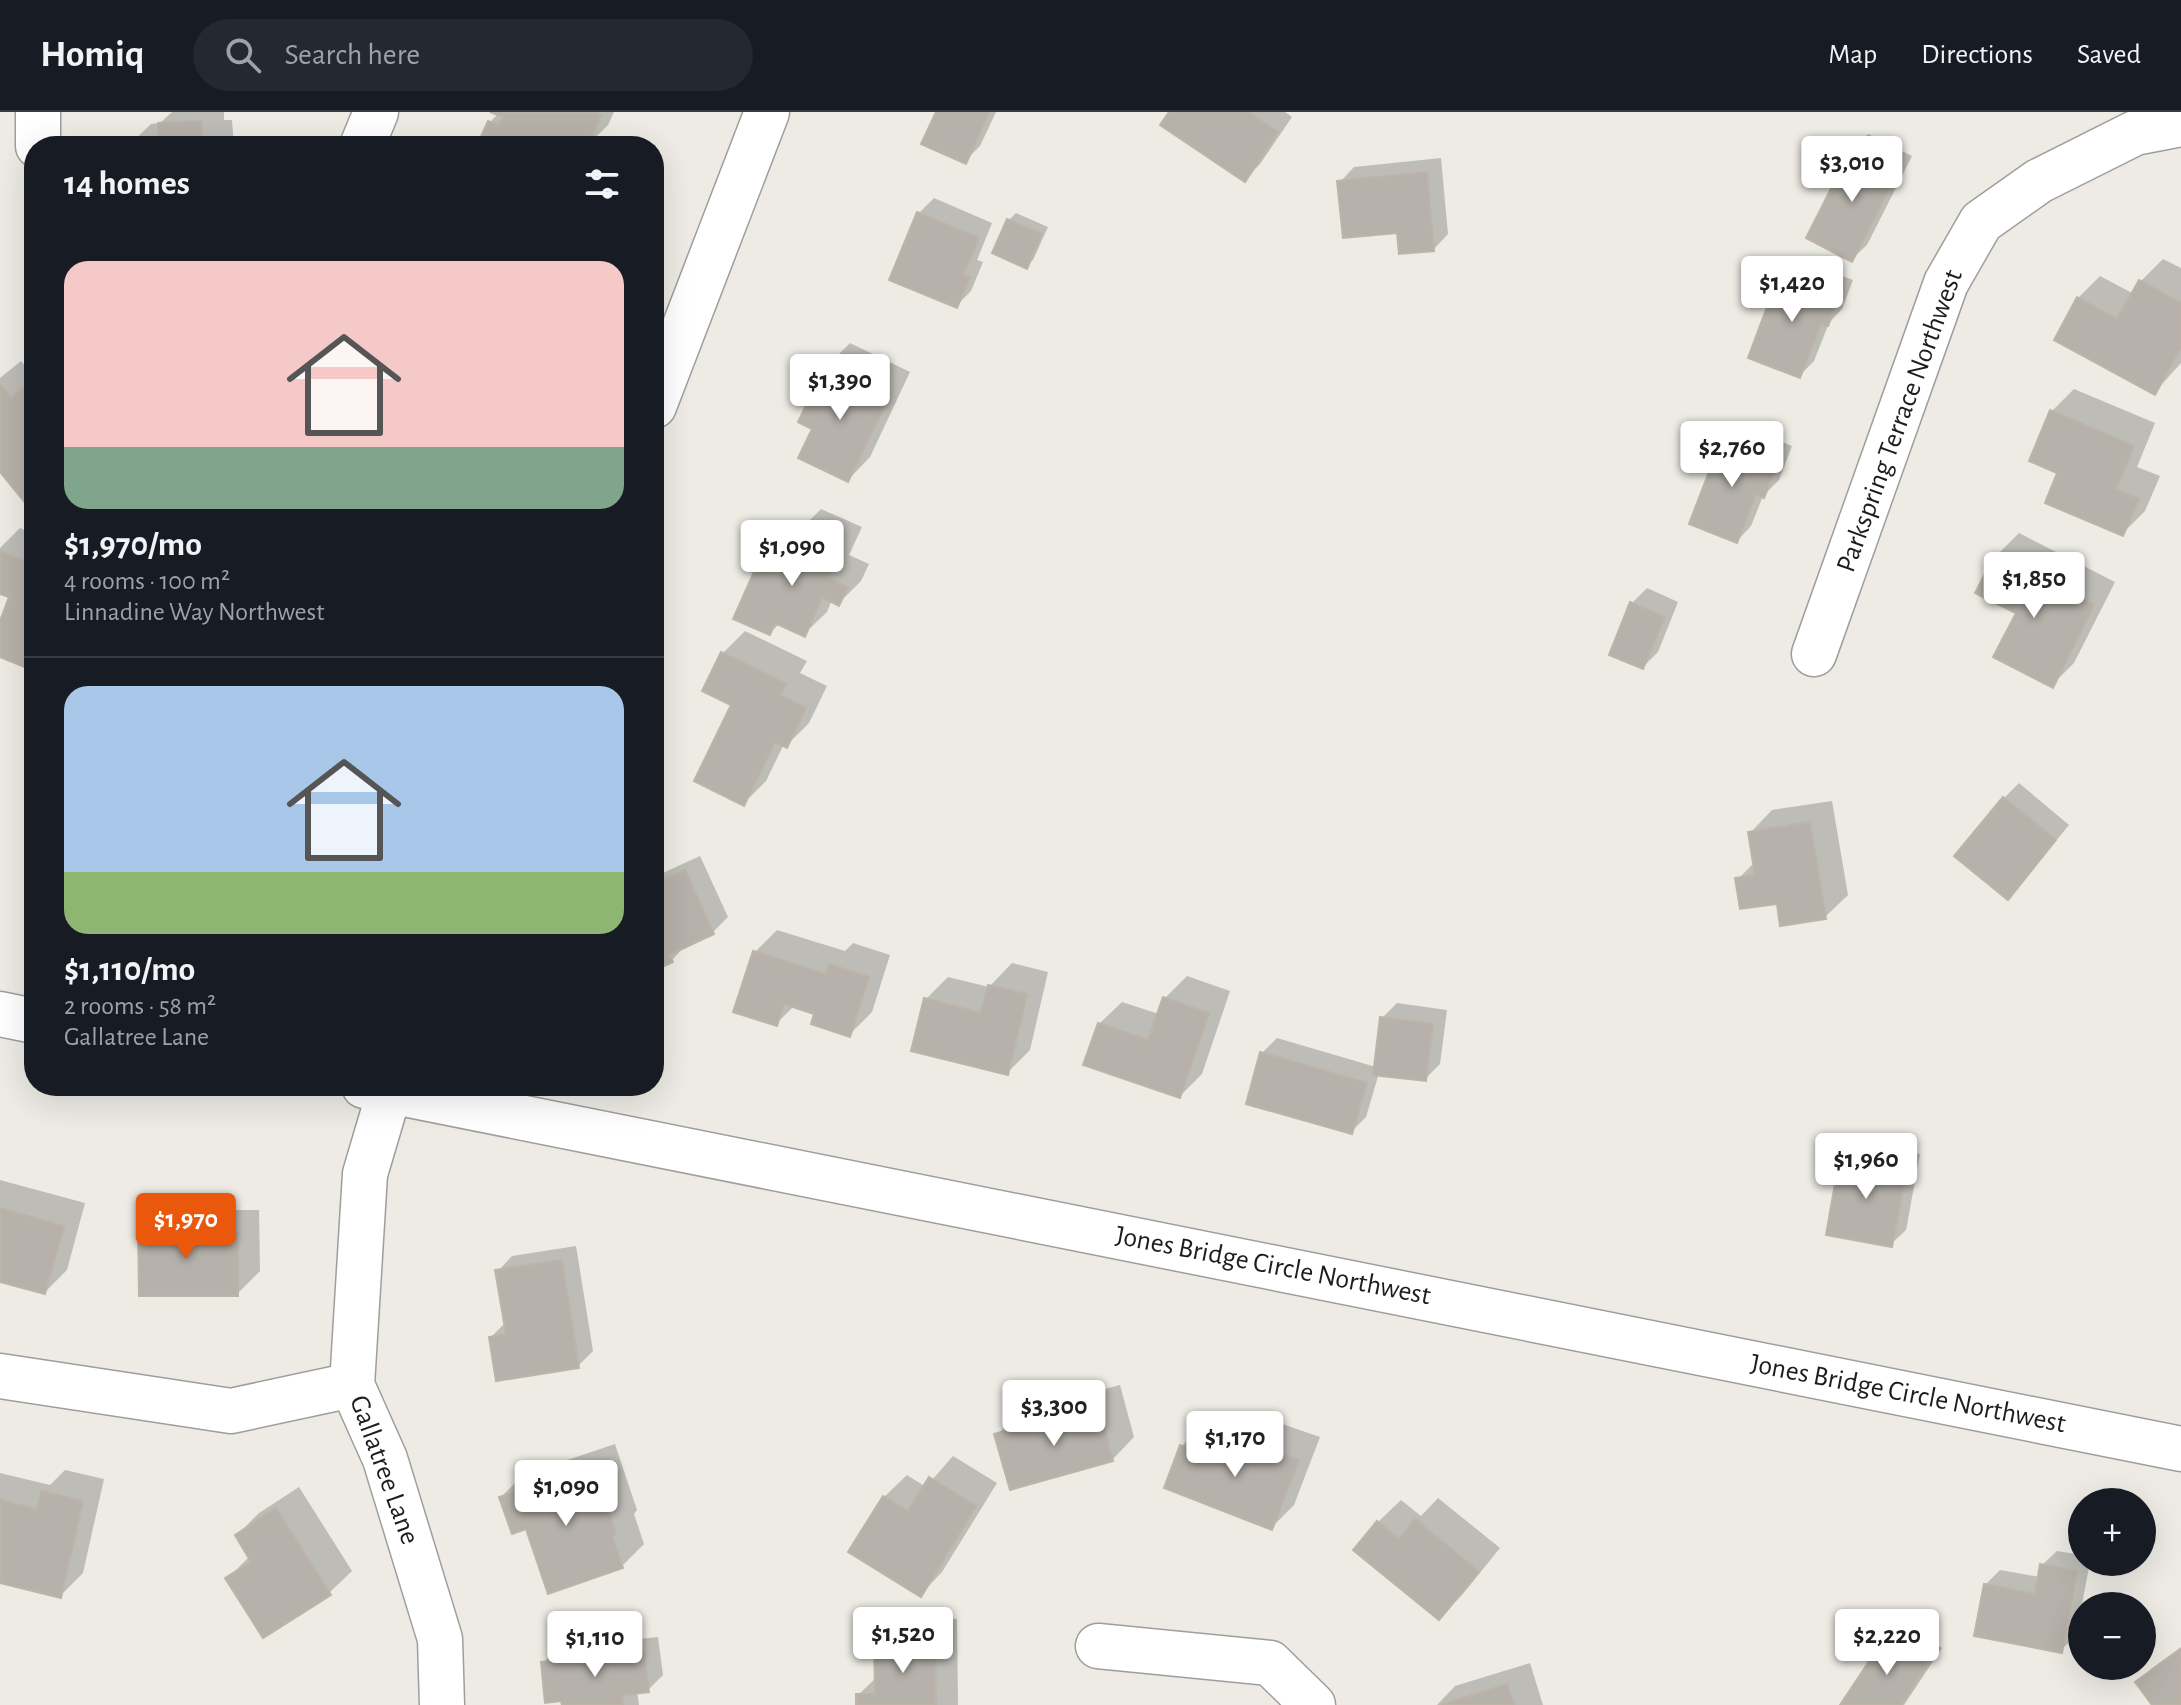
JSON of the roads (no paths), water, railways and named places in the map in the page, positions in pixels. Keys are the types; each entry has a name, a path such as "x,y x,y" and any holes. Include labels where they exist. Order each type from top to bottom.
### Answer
{"street":[{"path":"38,112 38,136"},
{"path":"366,136 376,112"},
{"path":"664,380 767,112"},
{"name":"Parkspring Terrace Northwest","path":"1814,654 1946,283 1981,222 2039,181 2135,133 2181,124"},
{"path":"0,1014 24,1019"},
{"name":"Gallatree Lane","path":"380,1096 365,1174 352,1385 385,1459 440,1639 442,1705"},
{"name":"Jones Bridge Circle Northwest","path":"421,1096 2181,1449"},
{"path":"0,1376 231,1411 352,1385"},
{"path":"1098,1646 1270,1663 1313,1705"}]}
